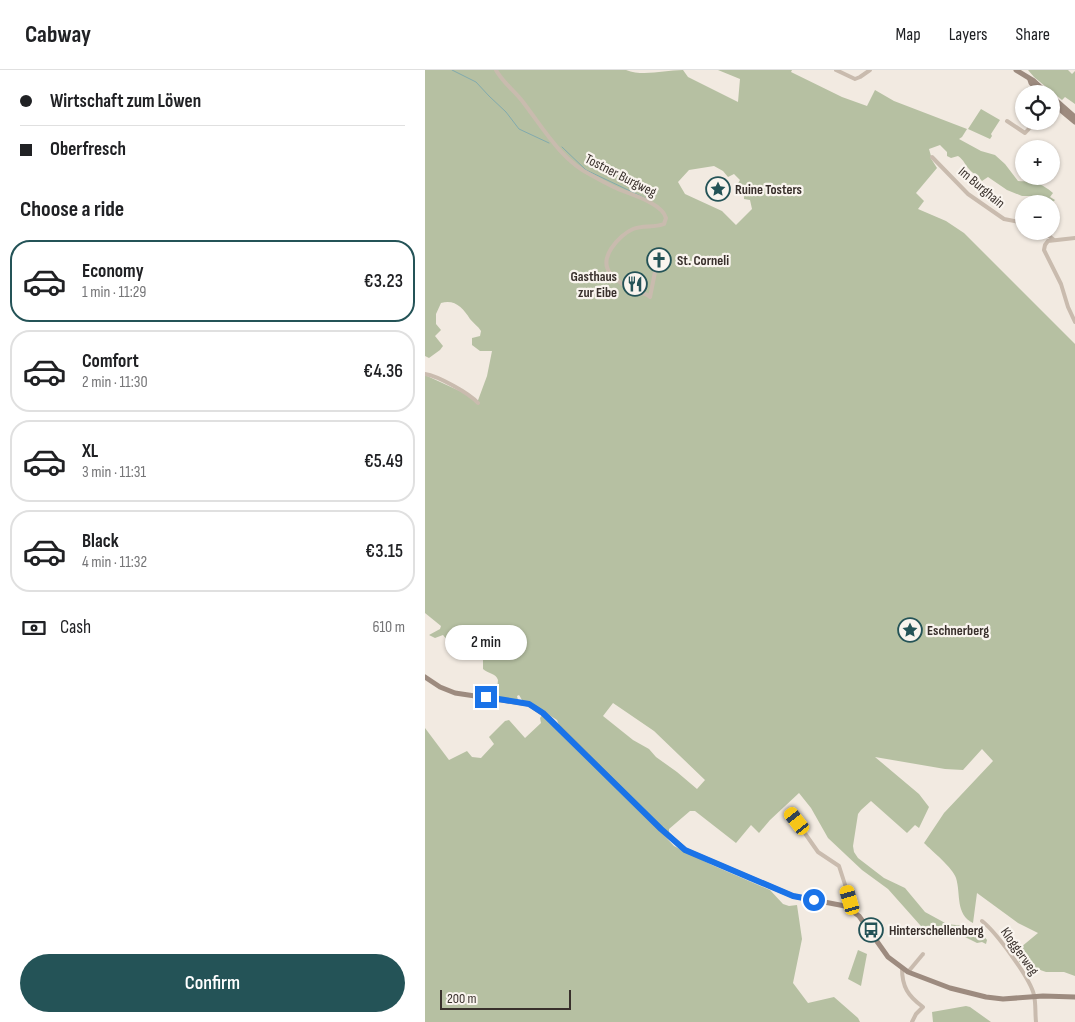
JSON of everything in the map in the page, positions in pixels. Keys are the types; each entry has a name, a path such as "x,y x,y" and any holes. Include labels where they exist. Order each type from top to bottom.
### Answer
{"street":[{"name":"Tostner Burgweg","path":"496,70 506,85 523,101 545,131 579,169 618,189 633,194 663,211 666,218 664,224 632,229 613,246 606,258 606,264 611,274 635,293 643,293 649,297 655,272"},
{"path":"835,70 855,79 870,70"},
{"path":"1016,70 1038,85"},
{"path":"1030,80 1033,85"},
{"path":"1060,107 1074,117"},
{"path":"1007,121 1015,127"},
{"name":"Im Burghain","path":"932,157 968,194 1004,220 1015,222"},
{"path":"1060,239 1075,238"},
{"path":"1054,240 1048,242 1044,250 1061,284 1075,322"},
{"path":"425,374 439,378 473,397 478,402"},
{"path":"425,677 440,688 455,693 529,704 543,713 661,829 685,850 793,896 836,903 849,909 859,916 884,953 908,972 950,988 986,997 1003,999 1075,997"},
{"path":"790,812 818,852 839,866 850,900 849,909"},
{"name":"Kloggerweg","path":"982,921 1010,952 1031,988 1034,997"},
{"path":"908,972 923,954"},
{"path":"902,968 905,990 909,996 923,1007 916,1014 912,1022"},
{"path":"1034,997 1036,1022"}],"green space":[{"path":"425,70 626,70 647,73 683,70 688,77 738,102 740,79 718,70 792,70 791,72 842,97 867,106 875,90 894,101 967,129 959,139 981,151 995,155 1015,177 1015,185 1040,185 1053,193 1052,195 1020,195 1007,190 988,177 982,181 958,156 951,158 947,156 947,152 940,145 929,149 930,157 937,168 916,193 924,201 918,209 946,221 964,233 1075,344 1075,976 1064,972 1046,972 1020,963 1014,953 1038,933 1018,923 977,893 973,923 967,919 961,909 954,874 924,843 944,813 993,761 982,749 963,770 945,769 875,757 919,794 929,807 919,828 915,825 907,833 871,801 858,814 853,846 858,858 884,878 905,888 925,912 947,924 973,927 987,940 986,944 982,942 977,943 961,935 928,934 888,889 862,870 828,838 811,808 799,793 759,833 751,825 736,843 695,811 690,811 669,829 669,834 559,725 557,720 529,702 522,700 519,695 517,696 518,700 496,698 498,680 496,676 483,669 483,659 486,657 483,653 472,656 463,651 457,652 443,635 435,638 429,635 440,629 441,626 425,613 425,375 464,393 477,403 487,376 492,351 480,351 472,345 472,338 480,336 481,331 458,305 446,302 441,303 436,314 436,324 441,330 435,336 443,346 429,358 425,356","holes":["714,166 723,171 728,177 734,174 740,180 737,185 744,195 744,199 750,200 752,209 736,225 722,211 685,194 678,182 689,170","613,703 654,731 705,780 697,789 656,757 649,749 633,740 603,716"]},
{"path":"1028,70 1068,70 1072,74 1075,71 1075,104 1065,97 1062,100 1060,98 1060,85 1044,85"},
{"path":"981,109 1000,120 990,139 968,129"},
{"path":"543,714 628,797 674,846 770,890 783,904 789,906 797,905 802,939 793,983 808,1003 834,997 860,1022 425,1022 425,728 449,760 467,751 472,757 481,758 494,744 489,737 505,721 509,720 525,738 541,723 540,718"},
{"path":"858,950 867,954 861,986 848,979"},
{"path":"966,1006 991,1022 933,1022 932,1012"}],"waterway":[{"path":"452,70 476,82 506,112 519,129 549,143"},
{"path":"562,147 586,170 647,199"}],"place":[{"name":"Ruine Tosters","path":"718,189"},
{"name":"St. Corneli","path":"659,260"},
{"name":"Gasthaus zur Eibe","path":"635,284"},
{"name":"Eschnerberg","path":"910,630"},
{"name":"Hinterschellenberg","path":"871,930"}],"route":[{"path":"486,697 526,703 543,713 661,829 693,855 793,896 814,900"}]}
